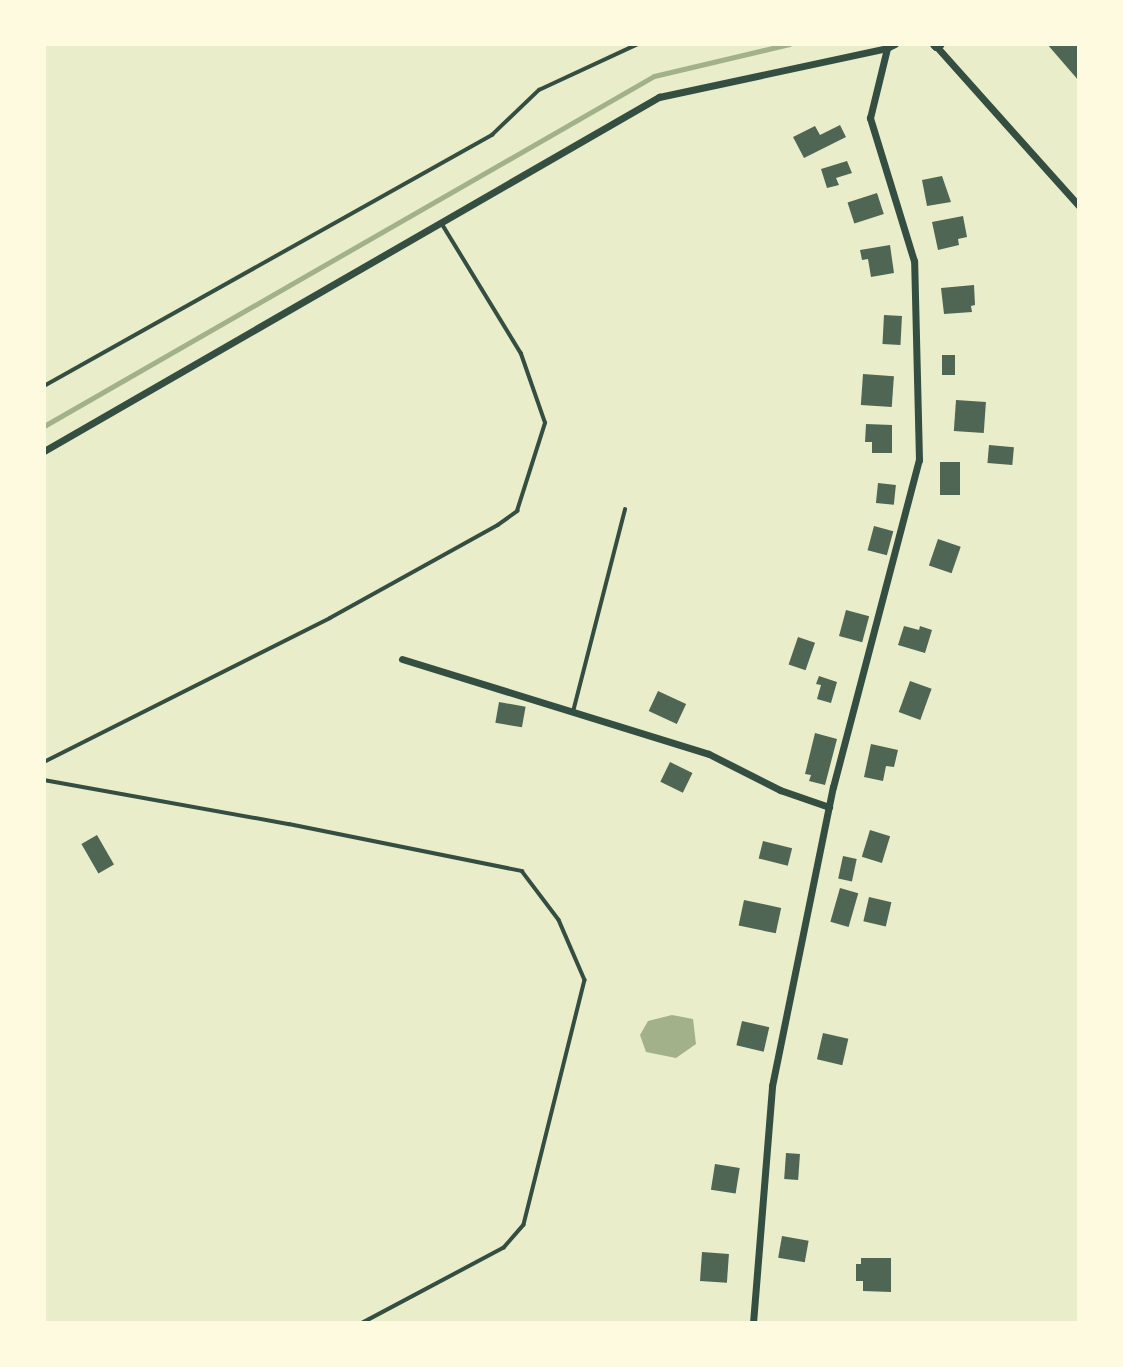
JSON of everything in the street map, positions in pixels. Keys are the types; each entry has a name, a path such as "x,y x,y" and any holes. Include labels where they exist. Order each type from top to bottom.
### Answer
{"street":[{"path":"44,451 659,97 887,48 895,44"},
{"path":"937,45 1079,206"},
{"path":"753,1323 772,1086 829,807 919,460 914,261 870,117 887,48"},
{"path":"402,659 709,754 780,790 829,807"}],"lane":[{"path":"44,386 492,135 539,90 638,44"},
{"path":"44,762 330,618 498,526 517,511 545,424 521,354 441,223"},
{"path":"573,712 625,510"},
{"path":"44,780 289,824 522,871 559,920 585,980 524,1225 504,1248 363,1323"}],"shaded area":[{"path":"672,1015 693,1019 696,1044 676,1058 646,1052 640,1035 648,1021"}],"building":[{"path":"1047,44 1079,44 1079,81"},
{"path":"840,125 846,137 804,158 793,137 815,126 820,135"},
{"path":"847,161 852,173 836,178 839,185 827,188 821,169"},
{"path":"942,176 951,202 927,206 922,180"},
{"path":"877,193 884,214 854,224 848,203"},
{"path":"963,216 967,237 958,239 959,245 938,250 932,222"},
{"path":"890,245 894,273 871,277 868,259 862,260 860,250"},
{"path":"974,285 975,305 971,306 972,312 944,314 941,288"},
{"path":"884,315 902,316 900,345 882,344"},
{"path":"942,355 955,355 955,375 942,375"},
{"path":"863,374 894,376 892,407 861,405"},
{"path":"956,400 986,402 984,433 954,431"},
{"path":"866,424 892,425 892,453 872,453 872,442 865,442"},
{"path":"989,445 1014,447 1012,465 987,463"},
{"path":"940,462 960,462 960,495 940,495"},
{"path":"878,483 896,485 894,505 876,503"},
{"path":"874,526 893,531 887,555 868,550"},
{"path":"938,539 961,547 952,573 929,565"},
{"path":"846,610 869,616 862,642 839,636"},
{"path":"904,626 919,630 920,626 932,630 925,653 898,645"},
{"path":"798,637 815,643 806,670 789,664"},
{"path":"819,676 837,682 831,703 817,699 821,685 816,684"},
{"path":"910,681 932,689 920,720 899,712"},
{"path":"658,691 686,704 677,724 649,711"},
{"path":"499,702 526,707 522,727 495,723"},
{"path":"815,733 837,739 825,785 809,781 811,775 805,774"},
{"path":"871,744 898,750 894,767 886,766 883,781 864,777"},
{"path":"670,762 692,773 683,793 660,782"},
{"path":"870,830 890,836 882,863 862,857"},
{"path":"97,835 114,864 98,873 81,844"},
{"path":"763,841 792,848 788,866 759,858"},
{"path":"843,856 857,859 852,881 838,878"},
{"path":"840,888 858,893 849,927 830,922"},
{"path":"869,897 891,902 886,927 863,921"},
{"path":"744,900 781,908 776,933 739,925"},
{"path":"742,1021 769,1027 764,1052 736,1045"},
{"path":"823,1033 848,1039 842,1065 817,1059"},
{"path":"786,1153 800,1154 798,1180 784,1179"},
{"path":"715,1164 740,1168 736,1194 711,1190"},
{"path":"782,1236 809,1241 805,1262 778,1258"},
{"path":"702,1252 729,1254 727,1283 700,1281"},
{"path":"861,1258 891,1258 891,1292 863,1291 863,1281 856,1281 856,1264 861,1264"}],"waterway":[{"path":"44,426 654,76 789,44"}]}
